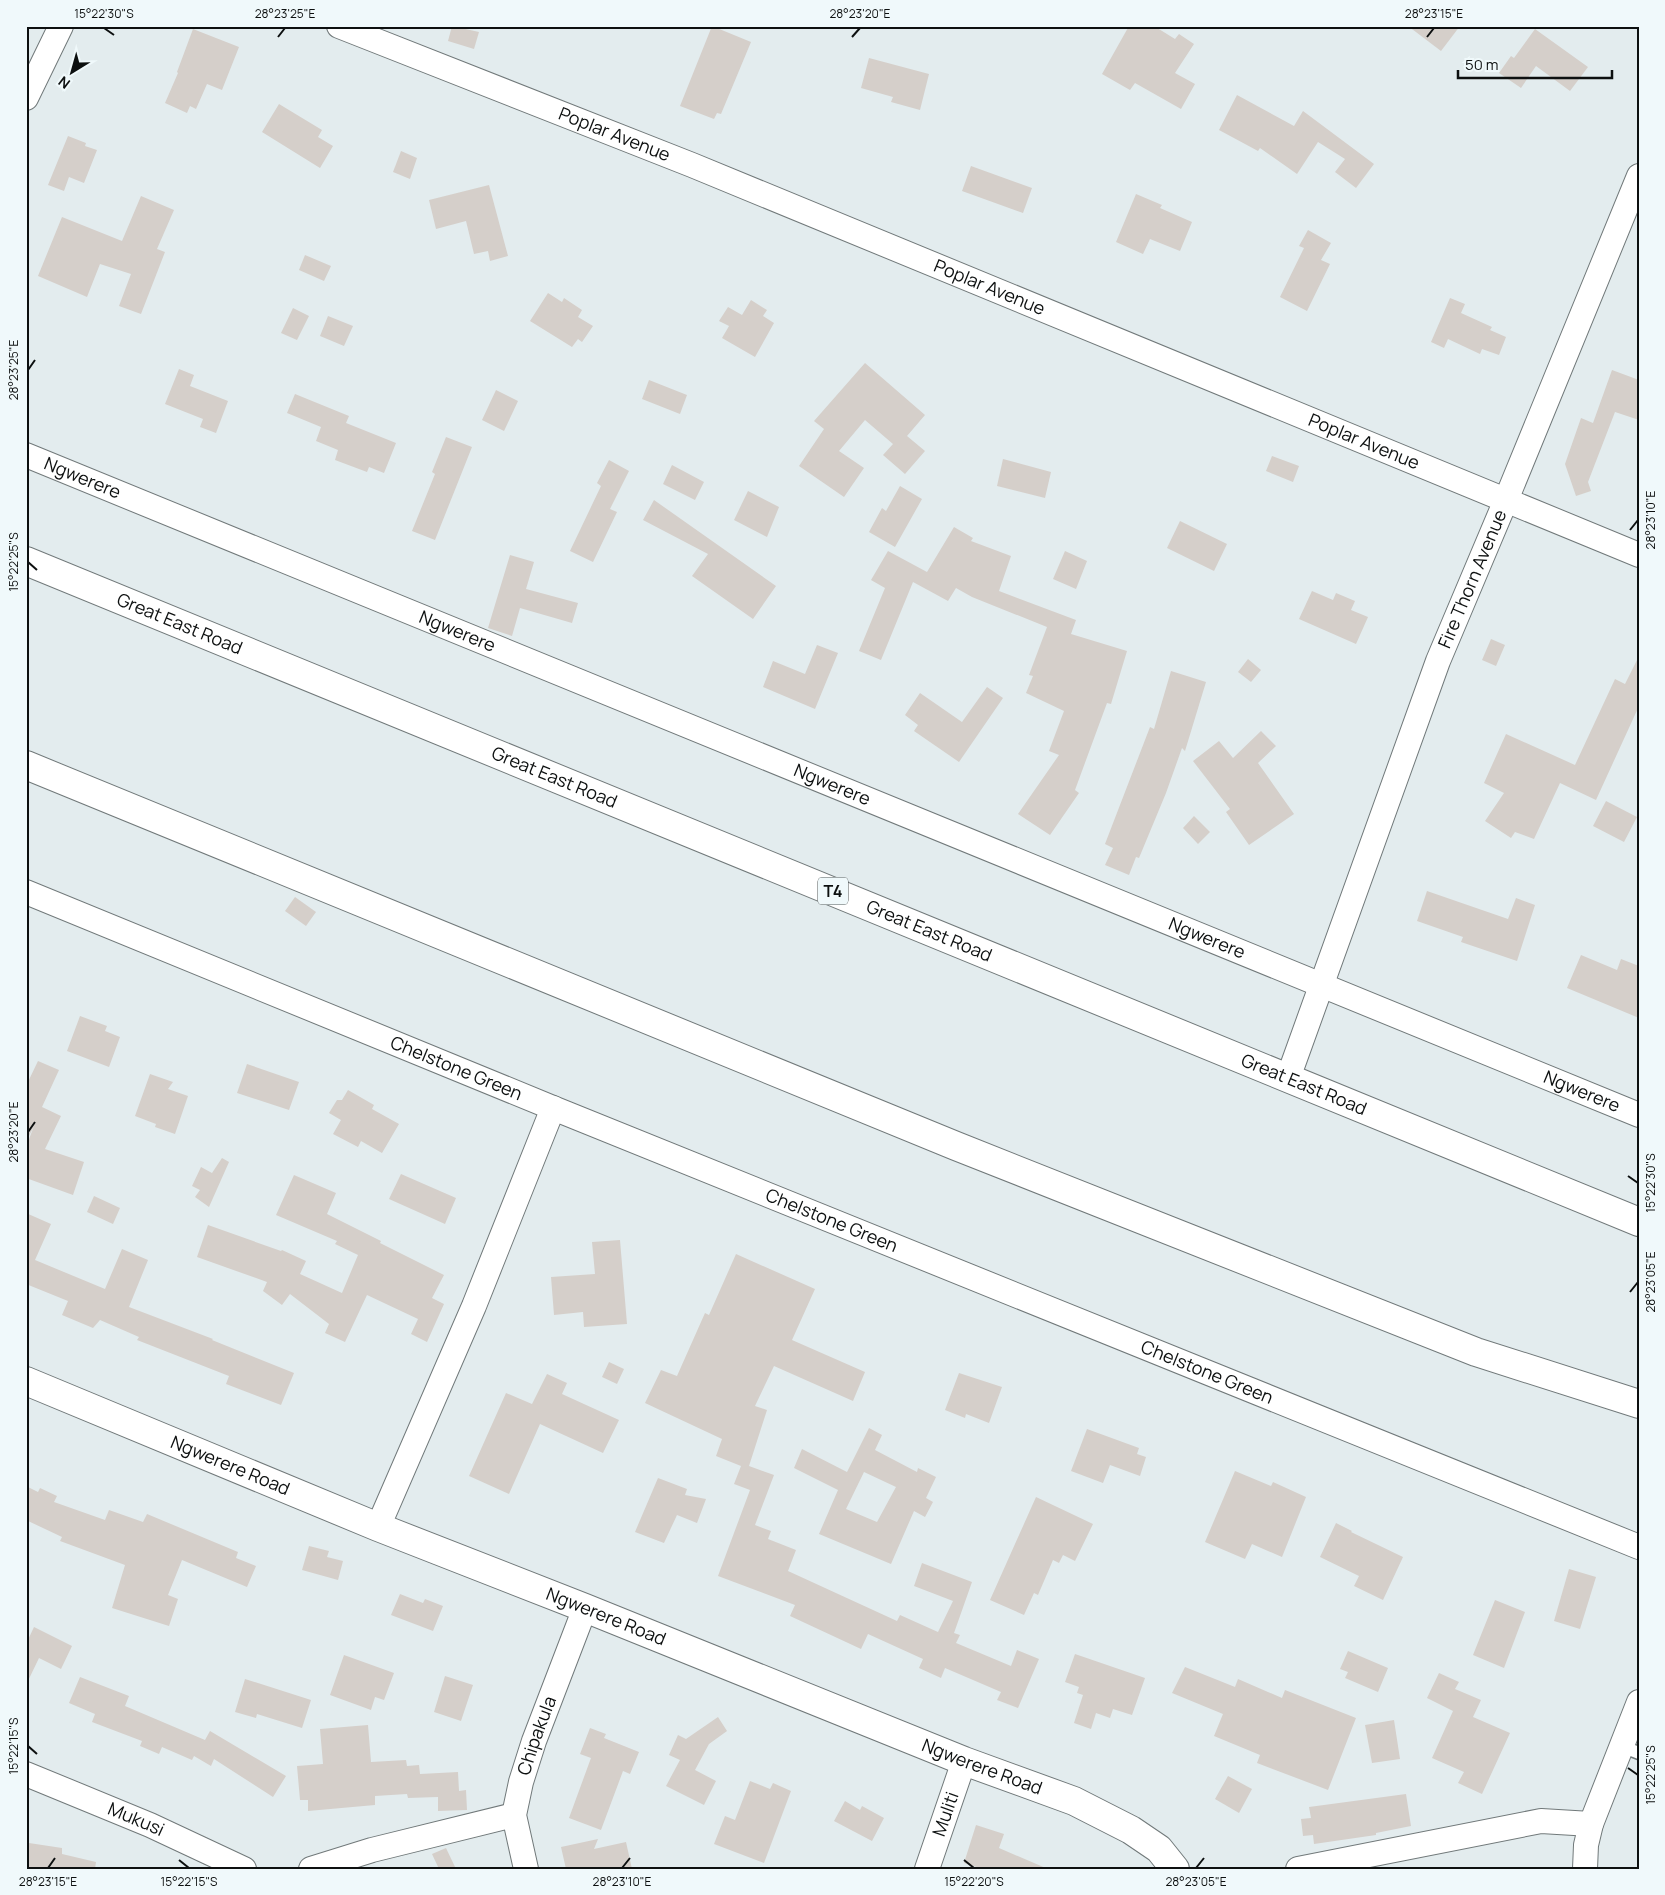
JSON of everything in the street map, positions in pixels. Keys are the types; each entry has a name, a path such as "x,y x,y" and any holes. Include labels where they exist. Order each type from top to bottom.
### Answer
{"main road":[{"name":"Great East Road","path":"26,561 1639,1222"},
{"path":"26,765 956,1146 1281,1275 1476,1352 1639,1404"},
{"name":"Ngwerere Road","path":"26,1381 378,1527 585,1608 964,1761 1074,1802 1131,1830 1159,1849 1175,1869"}],"street":[{"path":"26,98 61,26"},
{"name":"Poplar Avenue","path":"339,26 692,165 1639,555"},
{"name":"Fire Thorn Avenue","path":"1288,1078 1438,661 1639,176"},
{"name":"Ngwerere","path":"26,455 1639,1115"},
{"name":"Chelstone Green","path":"26,892 553,1108 1639,1547"},
{"path":"378,1527 474,1306 553,1108"},
{"name":"Chipakula","path":"526,1869 514,1815 521,1782 534,1741 585,1608"},
{"path":"1585,1869 1586,1845 1591,1824 1630,1750 1639,1702"},
{"name":"Muliti","path":"927,1869 964,1761"},
{"name":"Mukusi","path":"26,1774 150,1825 244,1869"},
{"path":"312,1869 372,1850 514,1815"},
{"path":"1298,1869 1541,1822 1591,1824"}],"building":[{"path":"452,26 479,32 474,49 448,41"},
{"path":"712,26 751,42 721,114 717,113 714,119 680,106"},
{"path":"1129,26 1154,26 1175,39 1179,34 1194,44 1175,73 1195,84 1181,109 1135,83 1130,90 1102,74"},
{"path":"1408,26 1460,26 1441,51"},
{"path":"193,29 239,47 222,90 207,84 196,109 190,106 187,113 165,103 178,73"},
{"path":"1535,29 1588,67 1570,91 1536,66 1521,88 1499,73 1511,56 1514,58"},
{"path":"869,58 929,74 920,110 891,102 893,97 861,88"},
{"path":"1237,95 1294,126 1303,111 1374,164 1356,188 1335,172 1345,159 1318,142 1297,174 1260,148 1258,151 1219,130"},
{"path":"279,104 322,130 318,137 333,146 320,168 262,132"},
{"path":"68,136 86,143 85,146 97,150 84,183 69,177 64,191 48,185"},
{"path":"401,151 417,158 410,179 393,172"},
{"path":"971,166 1032,188 1023,213 962,191"},
{"path":"489,185 508,256 490,261 488,251 474,254 466,221 436,229 429,200"},
{"path":"1136,194 1162,205 1160,208 1192,222 1180,251 1150,239 1143,254 1116,242"},
{"path":"141,196 174,210 157,249 165,252 141,314 119,306 131,274 100,264 87,297 38,276 62,217 122,241"},
{"path":"1308,230 1331,243 1321,260 1330,264 1307,311 1280,297 1304,248 1299,246"},
{"path":"305,255 331,266 324,281 299,270"},
{"path":"548,293 562,302 564,298 582,310 578,317 593,326 582,342 578,339 572,347 530,321"},
{"path":"1450,298 1465,304 1461,313 1492,327 1490,330 1506,337 1499,355 1482,349 1480,354 1448,339 1444,348 1431,342"},
{"path":"751,300 767,310 763,316 774,323 755,357 722,338 729,326 719,321 728,307 742,315"},
{"path":"293,308 309,316 297,340 281,333"},
{"path":"328,316 353,326 344,346 320,336"},
{"path":"865,363 925,415 907,436 925,451 905,474 883,455 893,444 865,420 839,451 864,468 844,497 799,466 824,429 814,421"},
{"path":"179,369 194,375 190,386 228,401 216,433 200,427 203,419 165,404"},
{"path":"1612,370 1639,380 1639,420 1615,412 1588,482 1591,491 1576,496 1565,464 1581,418 1593,423"},
{"path":"649,380 687,395 680,414 642,399"},
{"path":"496,390 518,401 504,431 482,420"},
{"path":"295,394 349,416 346,423 396,443 384,473 369,467 367,472 335,460 338,450 316,441 321,427 287,413"},
{"path":"446,437 472,447 435,540 412,531 435,474 432,472"},
{"path":"1272,456 1299,466 1293,482 1266,471"},
{"path":"1003,459 1051,472 1045,498 997,486"},
{"path":"609,460 629,471 610,509 617,512 593,562 570,551 601,486 597,483"},
{"path":"672,465 704,482 695,500 663,484"},
{"path":"900,486 922,499 895,547 869,532 882,508 886,511"},
{"path":"748,491 779,507 767,537 734,520"},
{"path":"654,500 776,586 753,619 692,576 708,554 643,520"},
{"path":"1180,521 1227,544 1214,571 1167,548"},
{"path":"954,527 973,538 971,541 1011,556 999,591 1076,620 1071,634 1127,651 1111,704 1107,703 1075,790 1079,793 1050,835 1018,814 1059,755 1049,751 1064,711 1026,693 1033,676 1029,675 1047,627 972,597 956,588 948,601 913,582 881,660 859,651 885,588 871,580 888,551 927,572"},
{"path":"1065,551 1087,561 1076,589 1053,579"},
{"path":"510,555 534,562 526,589 578,603 572,623 520,608 512,636 488,628"},
{"path":"1312,591 1333,600 1336,593 1355,601 1351,610 1368,617 1356,644 1299,619"},
{"path":"1491,639 1505,645 1496,666 1482,660"},
{"path":"817,645 838,653 815,709 763,687 773,661 805,674"},
{"path":"1639,656 1639,706 1596,800 1560,783 1534,839 1515,832 1511,838 1485,821 1504,793 1484,783 1506,734 1575,765 1615,679 1625,684"},
{"path":"1248,659 1261,670 1251,682 1238,672"},
{"path":"1171,671 1206,682 1185,751 1182,748 1139,858 1136,857 1129,875 1105,865 1113,848 1105,844 1150,727 1154,729"},
{"path":"987,687 1003,698 959,762 914,731 918,725 905,715 920,693 962,722"},
{"path":"1261,731 1276,746 1258,763 1294,814 1249,845 1226,812 1230,809 1193,761 1219,741 1233,758"},
{"path":"1606,801 1637,817 1624,842 1593,826"},
{"path":"1194,816 1210,832 1198,844 1183,828"},
{"path":"1427,891 1508,919 1516,898 1535,905 1517,961 1461,942 1463,937 1417,921"},
{"path":"295,897 316,912 306,926 285,911"},
{"path":"1581,955 1617,970 1621,959 1639,966 1639,1018 1567,988"},
{"path":"80,1016 107,1026 105,1031 120,1037 109,1067 67,1051"},
{"path":"38,1061 59,1070 42,1107 61,1116 45,1149 84,1162 73,1195 26,1178 26,1147 34,1126 26,1142 26,1086"},
{"path":"247,1064 299,1082 289,1110 237,1093"},
{"path":"150,1074 173,1082 168,1089 188,1096 175,1134 155,1127 156,1124 135,1116"},
{"path":"348,1090 374,1105 372,1109 399,1124 382,1153 361,1141 358,1147 333,1134 341,1120 329,1113 337,1100 342,1100"},
{"path":"222,1158 229,1162 209,1207 195,1197 200,1190 192,1186 201,1167 212,1173"},
{"path":"401,1174 456,1198 445,1224 389,1199"},
{"path":"294,1175 336,1193 327,1214 444,1275 432,1298 444,1304 427,1342 411,1334 418,1319 367,1295 345,1342 325,1333 329,1324 290,1294 282,1305 263,1291 267,1282 197,1257 208,1225 282,1250 306,1261 300,1274 342,1293 358,1255 335,1244 337,1241 276,1215"},
{"path":"94,1196 120,1208 113,1224 87,1212"},
{"path":"26,1213 51,1224 35,1260 105,1289 122,1249 148,1260 129,1307 294,1373 281,1405 226,1384 229,1376 137,1340 139,1337 100,1320 93,1328 62,1315 68,1301 26,1284"},
{"path":"620,1240 627,1324 584,1327 583,1312 554,1315 551,1277 595,1274 592,1242"},
{"path":"736,1254 815,1289 792,1340 865,1372 853,1401 774,1366 755,1406 767,1410 749,1466 774,1475 755,1525 771,1531 768,1539 796,1550 788,1571 897,1621 900,1615 938,1632 953,1601 914,1586 922,1563 972,1582 954,1633 960,1635 956,1643 1011,1666 1017,1650 1039,1659 1018,1708 997,1700 1001,1692 945,1668 941,1678 919,1668 923,1659 868,1634 861,1649 790,1616 795,1605 718,1576 750,1490 734,1484 741,1466 716,1456 722,1439 645,1403 661,1370 677,1376 705,1313 709,1315"},
{"path":"609,1362 624,1369 617,1384 602,1377"},
{"path":"959,1373 1002,1387 989,1423 966,1414 965,1418 945,1410"},
{"path":"547,1374 567,1383 562,1394 619,1420 603,1453 540,1424 509,1494 469,1476 506,1393 532,1404"},
{"path":"869,1428 882,1435 875,1450 917,1472 918,1468 936,1477 926,1498 933,1502 925,1517 914,1511 891,1564 819,1534 838,1490 794,1468 802,1449 847,1472","holes":["864,1472 896,1487 877,1522 846,1509"]},
{"path":"1087,1429 1139,1448 1137,1454 1146,1457 1140,1476 1110,1465 1103,1483 1071,1471"},
{"path":"1235,1471 1271,1486 1273,1482 1306,1497 1282,1557 1252,1544 1245,1559 1205,1542"},
{"path":"658,1478 687,1489 685,1495 706,1499 697,1523 677,1515 664,1543 635,1532"},
{"path":"26,1486 38,1492 40,1488 57,1496 54,1502 105,1520 109,1510 143,1522 147,1514 238,1552 236,1558 256,1566 247,1587 182,1560 168,1595 178,1599 169,1626 112,1608 125,1565 60,1541 62,1537 26,1520"},
{"path":"1036,1497 1093,1524 1075,1561 1063,1555 1059,1563 1053,1560 1038,1595 1034,1593 1024,1615 990,1600"},
{"path":"1336,1523 1403,1557 1383,1600 1354,1586 1359,1576 1320,1557"},
{"path":"309,1546 329,1551 327,1557 343,1561 338,1580 302,1570"},
{"path":"1569,1569 1596,1577 1580,1629 1554,1621"},
{"path":"400,1594 423,1603 425,1599 443,1606 433,1631 391,1615"},
{"path":"1495,1600 1525,1612 1504,1668 1473,1655"},
{"path":"34,1627 72,1646 61,1669 39,1658 26,1685 26,1644"},
{"path":"1348,1651 1388,1668 1378,1692 1345,1678 1348,1672 1340,1669"},
{"path":"1075,1654 1145,1678 1132,1715 1113,1709 1110,1718 1096,1713 1091,1729 1074,1723 1083,1695 1077,1693 1079,1687 1065,1682"},
{"path":"344,1655 394,1673 384,1700 375,1697 371,1710 330,1695"},
{"path":"1185,1667 1235,1687 1238,1679 1282,1698 1285,1690 1356,1718 1328,1790 1257,1763 1260,1755 1214,1736 1223,1714 1172,1693"},
{"path":"1439,1673 1459,1682 1455,1689 1481,1700 1473,1717 1510,1733 1482,1794 1458,1783 1464,1772 1432,1758 1453,1711 1427,1698"},
{"path":"445,1676 473,1685 461,1721 434,1712"},
{"path":"80,1677 129,1696 125,1706 205,1740 210,1731 286,1776 273,1797 214,1759 211,1766 194,1756 192,1760 162,1747 159,1754 140,1746 142,1741 92,1722 95,1714 69,1703"},
{"path":"245,1679 311,1700 302,1728 257,1714 256,1718 235,1712"},
{"path":"718,1717 727,1731 709,1744 695,1770 716,1781 704,1805 666,1786 680,1760 669,1755 678,1735 686,1739"},
{"path":"1394,1720 1400,1759 1372,1763 1365,1725"},
{"path":"368,1725 371,1762 406,1760 407,1766 419,1765 420,1774 458,1772 459,1791 466,1790 467,1810 438,1811 438,1797 408,1798 407,1794 375,1796 375,1805 308,1811 308,1800 300,1800 297,1766 323,1764 320,1729"},
{"path":"590,1728 606,1734 604,1738 639,1752 630,1774 623,1771 601,1830 569,1818 591,1758 580,1754"},
{"path":"1228,1776 1252,1789 1239,1813 1215,1799"},
{"path":"750,1781 770,1789 773,1783 791,1791 764,1863 714,1844 725,1816 735,1820"},
{"path":"1406,1794 1411,1826 1376,1833 1376,1835 1314,1844 1313,1835 1303,1836 1301,1819 1311,1818 1309,1807"},
{"path":"845,1801 860,1810 862,1806 884,1818 872,1841 834,1821"},
{"path":"976,1825 1004,1834 999,1848 1048,1869 983,1869 964,1863"},
{"path":"598,1839 594,1849 626,1842 632,1869 566,1869 561,1847"},
{"path":"29,1843 62,1848 62,1854 96,1862 95,1869 26,1869"},
{"path":"446,1848 456,1869 439,1869 432,1854"}]}
